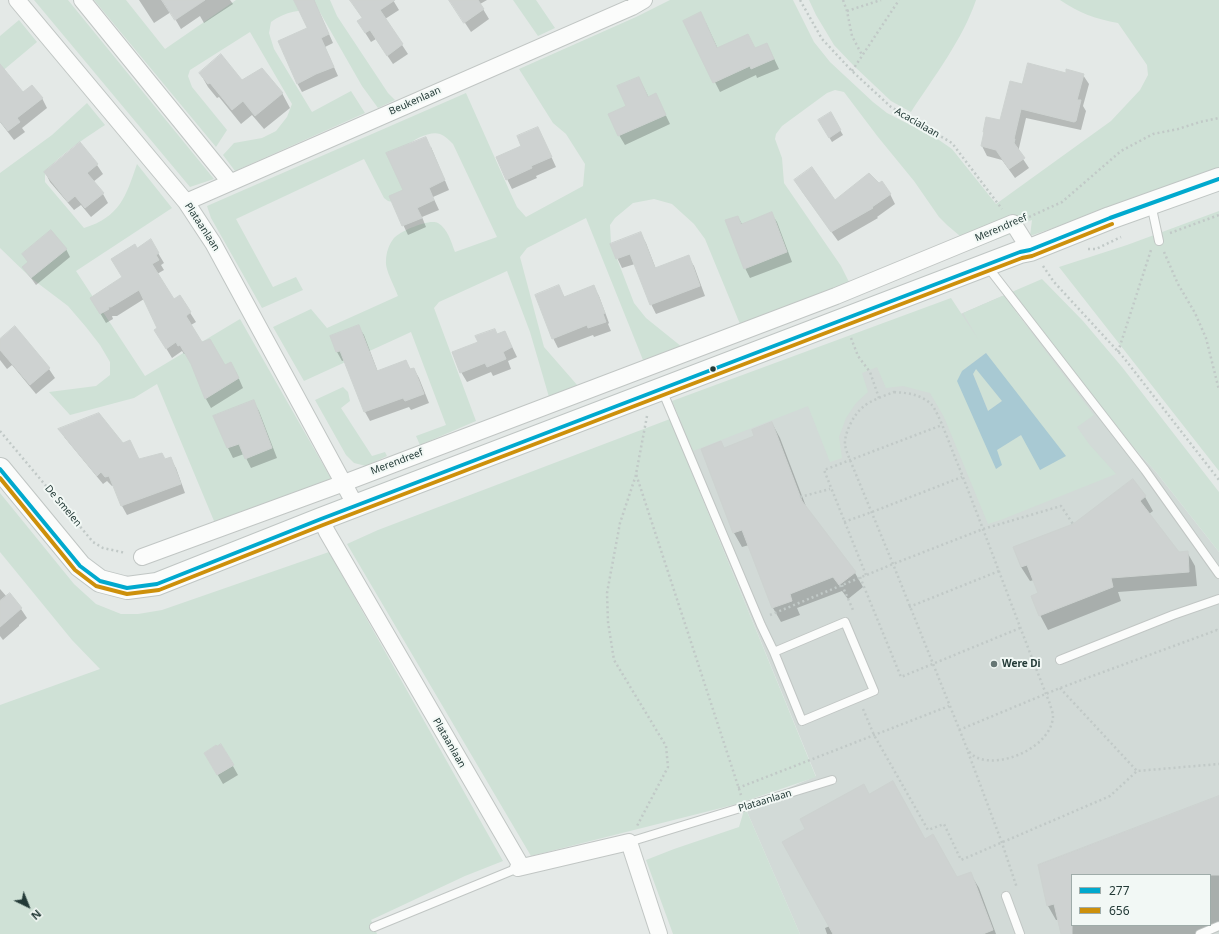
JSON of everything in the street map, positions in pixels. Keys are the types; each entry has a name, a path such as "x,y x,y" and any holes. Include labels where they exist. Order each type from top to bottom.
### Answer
{"street":[{"name":"Plataanlaan","path":"17,0 186,202 213,242 356,507"},
{"path":"82,0 230,182"},
{"name":"Beukenlaan","path":"186,202 632,7 644,0"},
{"path":"0,469 80,566 100,581 127,588 157,584 1020,252 1036,257 1110,218 1219,179"},
{"path":"1013,223 1036,257"},
{"name":"Merendreef","path":"142,557 344,483 836,296 1013,223"},
{"name":"Plataanlaan","path":"321,520 330,539 520,864 518,868 628,842"},
{"path":"628,842 659,934"}],"lane":[{"path":"1151,203 1159,239"},
{"path":"987,265 1141,464 1219,574"},
{"path":"662,390 774,652 802,722 874,691 845,622 774,652"},
{"path":"1060,660 1173,614 1219,599"},
{"name":"Plataanlaan","path":"628,842 832,780"},
{"path":"374,926 518,868"},
{"path":"1006,896 1020,934"},
{"path":"1200,934 1219,926"}],"path":[{"name":"Acacialaan","path":"800,0 822,39 852,71 891,108 952,143 1013,223"},
{"path":"843,0 847,11 852,36 862,55"},
{"path":"847,11 881,0"},
{"path":"852,71 899,0"},
{"name":"Merendreef","path":"1013,223 1062,202 1121,151 1153,134 1219,118"},
{"path":"1118,352 1154,241 1219,215"},
{"path":"1159,239 1178,284 1195,313 1206,338 1219,390"},
{"path":"1036,257 1054,282 1118,352 1219,480"},
{"path":"850,334 858,356 870,372 879,398"},
{"path":"968,751 978,758 991,760 1006,759 1021,754 1037,746 1048,733 1053,717 1050,704 942,425 932,405 920,397 911,394 894,392 863,407 848,429 845,444 850,460 968,751 1002,842 1018,892 1006,896"},
{"path":"628,842 668,767 666,746 614,660 608,622 607,593 618,531 636,474 647,413"},
{"path":"866,575 830,489 824,470 942,425"},
{"name":"De Smelen","path":"0,431 93,542 103,548 142,557"},
{"path":"636,474 745,807"},
{"path":"844,522 962,477"},
{"path":"800,497 830,489"},
{"path":"759,619 983,528 1061,506 1073,524"},
{"path":"909,607 999,571"},
{"path":"860,577 902,677 1020,628"},
{"path":"842,585 853,610 845,622"},
{"path":"959,730 1060,688 1217,630 1219,632"},
{"path":"1060,688 1137,771"},
{"path":"858,698 874,735 928,830 944,824 961,860 1110,796 1137,771 1219,764"},
{"path":"738,788 949,706"}],"shaded area":[{"name":"Were Di","path":"1002,296 1083,392 1156,472 1219,552 1219,934 800,934 745,807 816,776 670,419 963,313"}],"green space":[{"path":"34,0 68,0 214,179 190,187"},
{"path":"94,0 126,0 165,49 236,0 330,0 337,16 388,93 395,100 378,108 362,86 318,9 282,15 271,22 269,33 274,49 312,112 351,91 365,113 235,171 223,155 234,143 262,138 276,131 287,117 292,104 250,32 190,70 188,76 192,87 227,130 216,147"},
{"path":"513,0 536,0 555,28 538,36"},
{"path":"670,0 793,0 814,42 830,62 887,113 939,140 952,149 996,204 1111,121 1140,90 1148,75 1147,65 1118,23 1102,20 1088,15 1074,9 1060,0 1219,0 1219,171 1030,236 1032,220 1024,223 1011,234 974,248 939,217 914,181 844,92 835,90 827,93 782,126 776,134 775,139 782,158 784,183 841,266 850,284 740,324 705,239 694,224 672,204 654,199 633,203 615,218 610,225 611,243 634,303 646,318 682,347 643,360 586,218 527,248 520,257 544,347 578,386 549,397 530,332 507,271 439,302 434,308 476,421 420,445 416,436 446,425 411,332 304,381 273,327 311,309 327,328 398,296 386,265 387,252 397,235 415,226 429,222 438,223 447,232 455,252 497,237 453,144 444,136 436,133 422,136 407,146 417,185 392,202 384,198 364,159 236,219 273,287 296,277 303,290 262,308 211,218 207,206 466,93 517,207 526,217 583,186 585,164 566,134 553,123 519,69 636,17"},
{"path":"809,0 976,0 956,44 911,112 891,101 834,45"},
{"path":"19,20 37,42 0,73 0,36"},
{"path":"87,103 105,125 55,162 45,175 45,182 84,228 106,218 120,204 129,186 137,164 172,208 76,271 145,376 240,319 333,482 219,533 157,384 134,398 70,415 49,392 96,386 110,375 110,362 100,345 68,306 31,278 0,248 0,173 52,135"},
{"path":"1219,211 1219,471 1059,267 1127,245"},
{"path":"1042,279 1083,321 1122,367 1219,492 1219,552 1156,472 1083,392 1013,308 1094,415 1077,427 1089,444 1116,474 988,524 944,417 930,393 903,386 886,388 877,367 862,373 868,392 856,403 846,418 839,437 842,458 830,462 808,406 693,451 672,401 951,298 978,339 963,313","holes":["986,353 1021,435 996,450 962,371"]},
{"path":"976,368 1002,401 988,411 973,374"},
{"path":"343,387 348,392 350,401 341,408 372,456 385,452 387,456 366,466 354,463 346,455 315,400"},
{"path":"670,419 816,777 737,804 531,856 347,544 378,530"},
{"path":"0,493 74,584 96,604 121,614 138,614 162,610 329,552 503,861 465,876 371,920 377,934 0,934 0,705 100,669 72,640 0,552","holes":["221,744 234,765 217,775 204,753 216,745 217,747"]},
{"path":"745,807 800,934 673,934 646,860 739,827"}],"water":[{"path":"986,353 1066,456 1040,470 1021,435 997,450 1002,465 996,469 957,381 962,371","holes":["976,369 1002,401 988,411 973,374"]}],"building":[{"path":"162,0 205,0 175,20"},
{"path":"294,0 314,0 329,34 321,38 334,67 297,84 278,41 307,28"},
{"path":"350,0 395,0 380,10 403,44 387,56 370,30 365,33 357,21 362,18"},
{"path":"449,0 478,0 484,9 464,23"},
{"path":"701,12 717,48 748,34 755,48 767,43 774,59 751,69 750,66 713,83 683,21"},
{"path":"221,54 242,80 262,68 283,93 255,116 243,101 232,110 210,83 208,84 199,73"},
{"path":"1028,63 1066,73 1066,69 1084,74 1077,100 1081,100 1076,121 1074,122 1021,109 1014,143 1025,158 1009,169 996,150 981,146 983,132 986,117 1000,120 1010,81 1022,84"},
{"path":"0,64 23,92 32,85 43,98 17,118 20,122 8,131 0,121"},
{"path":"639,77 648,97 656,93 666,115 618,136 608,114 626,106 617,86"},
{"path":"831,112 841,130 829,138 818,120"},
{"path":"538,127 552,157 531,166 532,168 506,180 496,157 521,146 517,136"},
{"path":"426,137 445,180 429,188 434,200 417,208 422,218 402,226 389,196 403,190 386,153"},
{"path":"80,142 98,164 87,173 104,193 85,208 75,196 68,202 44,172"},
{"path":"812,167 835,200 869,173 879,183 882,181 891,194 872,207 873,208 831,232 794,180"},
{"path":"772,212 787,252 744,269 725,220 738,216 741,224"},
{"path":"51,230 67,249 31,278 22,267 28,262 22,254"},
{"path":"641,232 655,268 689,255 700,286 650,305 630,254 616,259 610,244"},
{"path":"151,239 159,253 156,255 159,260 152,264 174,299 180,295 191,312 186,316 202,342 210,339 225,365 231,362 239,378 205,399 191,364 180,345 178,346 176,342 166,349 154,330 157,328 139,290 111,307 108,307 109,309 100,314 90,298 122,277 111,259 135,244 137,248"},
{"path":"559,285 564,297 594,285 605,313 603,314 606,322 588,328 587,325 552,339 535,295"},
{"path":"359,325 377,371 406,360 410,369 414,368 424,394 405,401 403,398 364,412 340,351 336,352 330,336"},
{"path":"15,326 50,368 30,385 0,350 0,339"},
{"path":"495,329 497,334 505,331 512,347 503,352 506,359 487,367 485,363 460,373 452,352 478,342 475,336"},
{"path":"254,400 272,448 245,459 239,444 227,448 213,416"},
{"path":"99,413 123,443 130,440 139,459 162,453 165,459 171,457 181,484 121,506 109,476 105,477 101,472 97,476 58,429"},
{"path":"772,422 802,501 856,572 839,585 833,577 790,594 792,601 772,608 742,530 733,533 701,449 721,441 724,448 754,436 752,430"},
{"path":"1133,479 1146,496 1140,501 1179,552 1188,551 1189,572 1111,578 1113,587 1039,616 1031,596 1038,593 1027,565 1021,567 1013,547 1073,524"},
{"path":"10,593 22,608 0,627 0,601"},
{"path":"221,744 234,765 217,775 204,753 216,745"},
{"path":"893,781 925,839 933,834 957,877 971,872 993,930 983,934 833,934 782,842 805,829 800,819 864,784 869,794"},
{"path":"1219,796 1219,875 1071,874 1072,934 1061,934 1054,904 1047,906 1038,865"}],"transit line":[{"name":"277","path":"0,469 80,566 100,581 127,588 157,584 321,519 1020,252 1030,250 1110,218 1219,179"},
{"name":"656","path":"0,478 75,570 96,586 127,594 159,590 323,525 1022,258 1032,256 1112,224"}],"place":[{"name":"Were Di","path":"994,664"}]}
